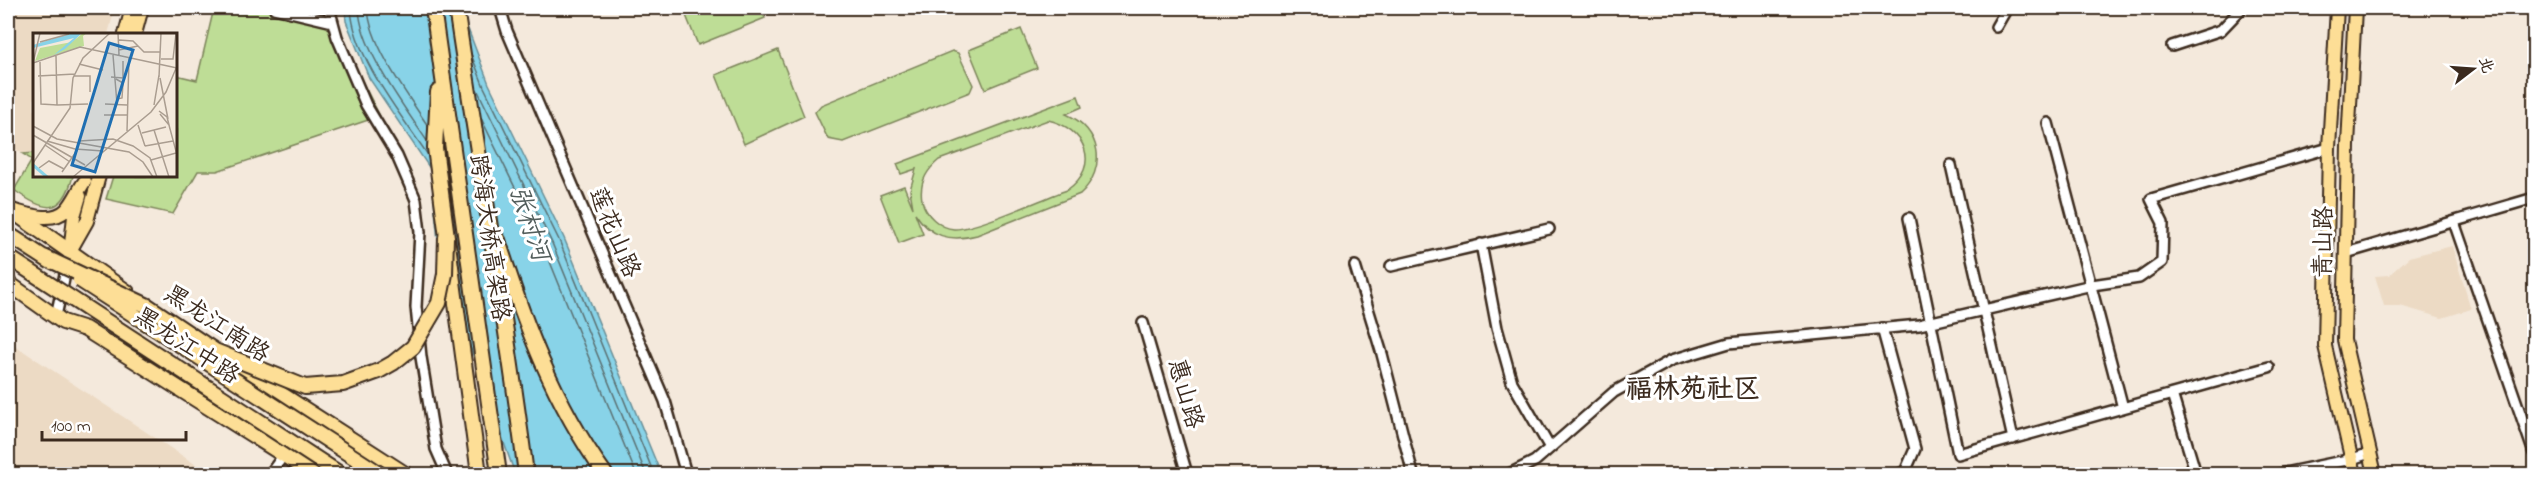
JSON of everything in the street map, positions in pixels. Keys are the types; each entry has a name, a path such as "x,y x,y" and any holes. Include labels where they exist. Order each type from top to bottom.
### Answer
{"highway":[{"name":"跨海大桥高架路","path":"433,8 500,474"},
{"name":"跨海大桥高架路","path":"456,8 482,188 512,367 526,474"},
{"path":"440,60 435,148 479,474"},
{"path":"482,188 517,300 538,357 563,410 605,474"},
{"name":"黑龙江南路","path":"9,209 148,308 405,474"},
{"name":"黑龙江中路","path":"8,234 381,474"},
{"path":"215,351 305,387 343,384 379,371 413,347 440,303 445,274 446,237"},
{"name":"黑龙江中路","path":"8,257 340,474"},
{"path":"44,257 148,306 215,351 314,408 411,474"},
{"path":"8,283 63,322 85,329 314,474"},
{"path":"512,367 535,474"}],"main road":[{"path":"124,33 132,8"},
{"path":"135,33 142,8"},
{"name":"青山路","path":"2337,8 2329,148 2325,345 2355,474"},
{"name":"青山路","path":"2355,8 2348,145 2344,340 2375,474"},
{"path":"70,251 87,221 99,177"},
{"path":"70,251 74,216 86,178"},
{"path":"9,209 35,217 58,216 65,212 86,178"}],"street":[{"path":"274,8 333,22"},
{"path":"329,8 337,37 366,105 397,156 416,200 420,232 416,307 421,357 436,449 447,474"},
{"name":"莲花山路","path":"500,8 507,31 665,401 686,474"},
{"path":"1996,27 2007,8"},
{"path":"2172,46 2221,30 2242,8"},
{"path":"2048,123 2123,408"},
{"path":"1509,474 1519,472 1535,461 1614,392 1672,360 1729,343 1931,322 2092,285 2139,278 2162,262 2163,223 2151,199 2329,148"},
{"path":"1951,165 2013,439"},
{"path":"2346,253 2535,198"},
{"path":"1910,218 1958,454 2269,367"},
{"path":"2454,222 2535,453"},
{"path":"1391,266 1549,229"},
{"path":"1481,244 1497,328 1512,382 1550,448"},
{"path":"56,316 70,251"},
{"path":"1355,266 1382,354 1413,474"},
{"name":"惠山路","path":"1143,323 1187,474"},
{"path":"1882,328 1915,449 1905,472 1899,474"},
{"path":"2172,394 2196,474"},
{"path":"2280,474 2370,453"},
{"path":"270,474 283,456"}],"shaded area":[{"path":"8,8 115,8 108,33 33,33 33,177 73,177 64,197 57,204 49,207 36,206 14,190 32,160 8,144"},
{"path":"2452,246 2471,309 2442,318 2400,306 2384,306 2375,276 2389,275 2409,257"},
{"path":"8,341 210,474 8,474"}],"green space":[{"path":"214,8 334,8 347,50 380,116 217,171 198,171 173,214 106,199 113,177 177,177 177,75 197,80"},
{"path":"683,8 761,8 765,18 698,45"},
{"path":"1021,29 1037,68 985,89 969,50"},
{"path":"778,50 804,116 744,144 716,75"},
{"path":"952,51 958,53 973,85 970,92 843,142 828,139 815,112 821,105"},
{"path":"1078,96 1082,107 1066,114 1087,129 1097,150 1095,173 1080,194 967,237 942,236 927,228 915,213 923,234 899,243 880,195 904,186 913,208 910,190 916,169 901,174 897,164","holes":["1048,120 1061,124 1080,139 1086,159 1084,170 1078,180 1067,190 964,228 954,229 944,226 926,211 921,194 923,183 931,168 939,160"]},
{"path":"33,153 33,177 73,177 63,199 57,204 50,207 43,206 14,190 32,160 23,154"}],"water":[{"name":"张村河","path":"345,8 460,8 489,84 564,238 661,474 515,474 440,261 431,170 369,78 346,21"}],"district":[{"name":"福林苑社区","path":"1693,390"}]}
